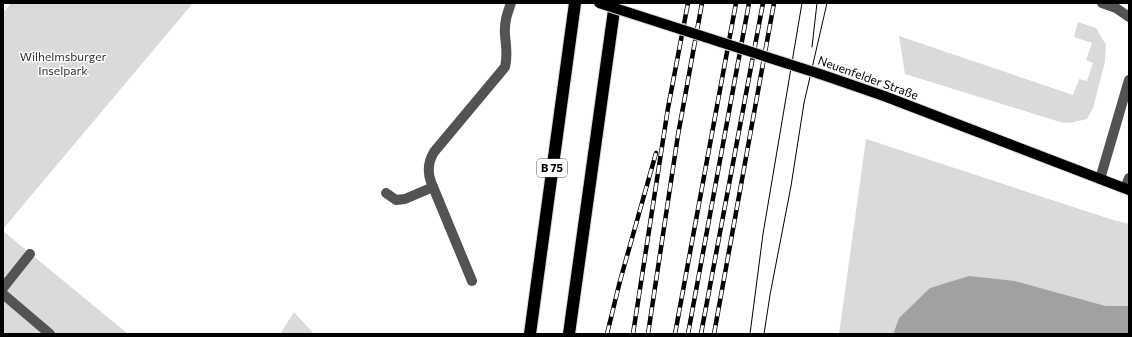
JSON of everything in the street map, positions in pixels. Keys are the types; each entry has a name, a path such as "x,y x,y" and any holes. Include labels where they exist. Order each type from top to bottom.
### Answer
{"highway":[{"name":"B 75","path":"530,334 575,3"},
{"path":"569,334 615,3"}],"main road":[{"name":"Neuenfelder Straße","path":"599,3 884,96 1100,179 1128,188"}],"street":[{"path":"470,277 433,187 428,172 428,164 432,156 505,67 507,60 505,22 510,3"},
{"path":"1102,3 1116,8 1129,17"},
{"path":"1100,179 1129,80"},
{"path":"1128,188 1129,178"},
{"path":"386,193 400,200 433,187"},
{"path":"3,288 30,254"},
{"path":"3,294 50,334"}],"green space":[{"name":"Wilhelmsburger Inselpark","path":"11,3 193,3 3,229 3,13"},
{"path":"1078,22 1096,28 1106,45 1105,62 1093,108 1087,119 1070,123 1060,122 905,74 899,36 1073,95 1079,79 1087,81 1093,63 1086,60 1092,43 1074,37"},
{"path":"866,139 1129,224 1129,306 1106,306 1015,281 899,318 893,334 839,334"},
{"path":"3,231 128,334 3,334"},
{"path":"294,312 314,334 280,334"}],"shaded area":[{"path":"969,276 1015,281 1106,306 1129,306 1129,334 893,334 899,318 930,288"}],"tram line":[{"path":"750,334 763,234 802,3"},
{"path":"812,47 817,3"},
{"path":"764,334 791,186 804,103 827,3"}],"railway":[{"path":"633,334 668,108 688,3"},
{"path":"648,334 678,135 702,3"},
{"path":"675,334 736,3"},
{"path":"688,334 749,3"},
{"path":"701,334 763,3"},
{"path":"714,334 774,3"},
{"path":"607,334 620,281 656,153"}]}
